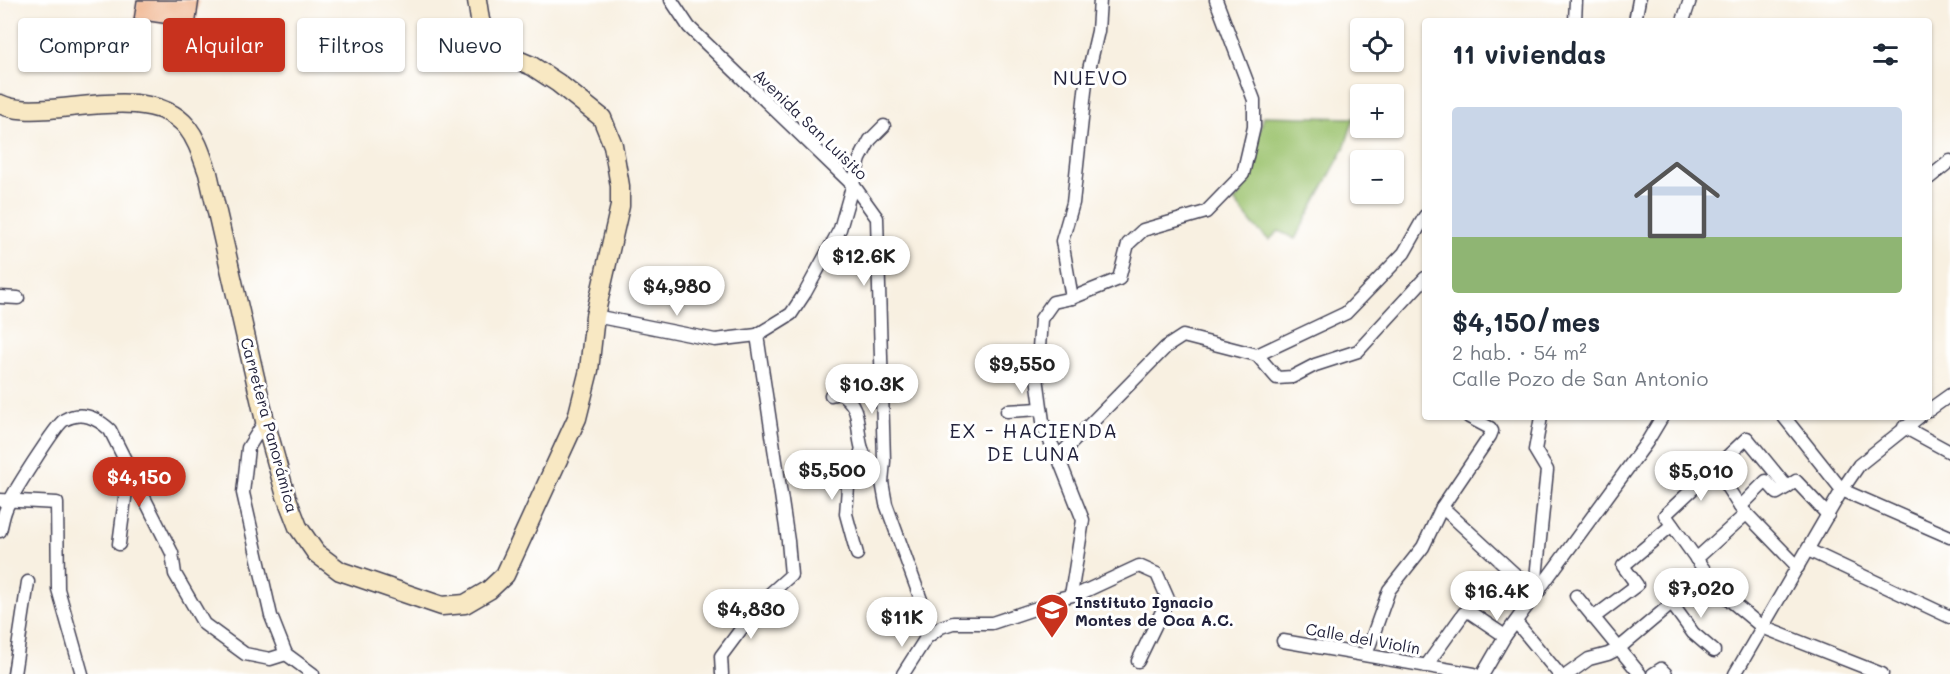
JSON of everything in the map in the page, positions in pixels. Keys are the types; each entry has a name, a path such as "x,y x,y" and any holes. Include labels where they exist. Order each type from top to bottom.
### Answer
{"street":[{"name":"Carretera Panorámica","path":"0,104 30,110 134,103 166,110 186,125 198,144 208,173 265,421 286,496 298,527 316,553 340,571 442,606 465,604 489,590 505,574 577,418 589,370 595,316 620,206 620,173 614,145 602,118 558,83 532,66 501,53 487,38 480,20 477,0"},
{"name":"Avenida San Luisito","path":"672,0 689,27 854,186 877,218 884,461 882,482 886,504 924,608 923,624 926,638"},
{"path":"1072,298 1062,241 1072,203 1086,82 1098,32 1100,0"},
{"path":"1071,595 1083,520 1058,457 1044,429 1037,377 1041,319 1053,302 1072,298 1119,279 1128,244 1143,230 1206,212 1243,174 1254,127 1254,100 1216,0"},
{"path":"1575,18 1576,0"},
{"path":"1635,18 1638,0"},
{"path":"1684,18 1690,0"},
{"path":"595,316 715,340 758,335 790,314 805,293 840,229 860,159 870,140 884,126"},
{"path":"1932,176 1950,161"},
{"path":"1257,355 1346,312 1404,253 1422,221"},
{"path":"1058,457 1166,347 1183,336 1257,355 1277,378 1292,377 1315,365 1358,351 1422,281"},
{"path":"0,297 18,298"},
{"path":"722,674 721,656 762,601 791,575 758,335"},
{"path":"831,395 840,393 849,399 859,424 862,449 882,482"},
{"path":"1932,408 1950,395"},
{"path":"1007,411 1040,409"},
{"path":"0,531 6,508 5,500 52,433 64,420 81,415 99,419 110,430 172,553 175,574 204,624 246,654 270,659 286,654"},
{"path":"1366,655 1389,590 1423,547 1442,507 1492,431 1475,420"},
{"path":"1538,589 1547,470 1535,450 1540,420"},
{"path":"1483,674 1505,636 1647,442 1660,420"},
{"path":"1786,420 1842,490 1950,537"},
{"path":"1735,674 1842,490 1859,465 1914,420"},
{"path":"265,421 248,448 243,493 272,616 286,654 312,674"},
{"path":"1904,427 1950,452"},
{"path":"1593,618 1637,585 1623,566 1669,520 1715,468 1747,438 1787,487"},
{"path":"857,554 846,514 849,487 862,449"},
{"path":"119,544 129,468"},
{"path":"1715,468 1743,510 1798,567"},
{"path":"1696,559 1743,510 1766,481 1778,493 1796,481 1828,515"},
{"path":"5,500 57,503 58,589 82,674"},
{"path":"1442,507 1519,578 1538,589"},
{"path":"1669,520 1720,592 1762,627 1882,674"},
{"path":"1808,550 1950,617"},
{"path":"903,674 926,638 941,627 952,623 992,623 1081,593 1139,566 1157,574 1168,599 1138,661"},
{"path":"1568,674 1589,659 1618,649 1707,574"},
{"path":"14,674 28,582"},
{"path":"1576,596 1640,674"},
{"path":"1672,604 1693,633 1714,651"},
{"path":"1426,666 1464,612 1468,611 1505,636"},
{"path":"1516,622 1559,674"},
{"name":"Calle del Violín","path":"1283,641 1474,674"}],"green space":[{"path":"1264,116 1350,118 1350,130 1344,149 1295,239 1279,231 1269,240 1254,226 1234,201 1242,193"}],"building":[{"path":"137,0 199,0 196,18 163,18 163,23 151,22 151,18 134,18"}],"place":[{"name":"Instituto Ignacio Montes de Oca A.C.","path":"1052,639"}],"district":[{"name":"NUEVO","path":"1091,77"},
{"name":"EX - HACIENDA DE LUNA","path":"1034,442"}]}
